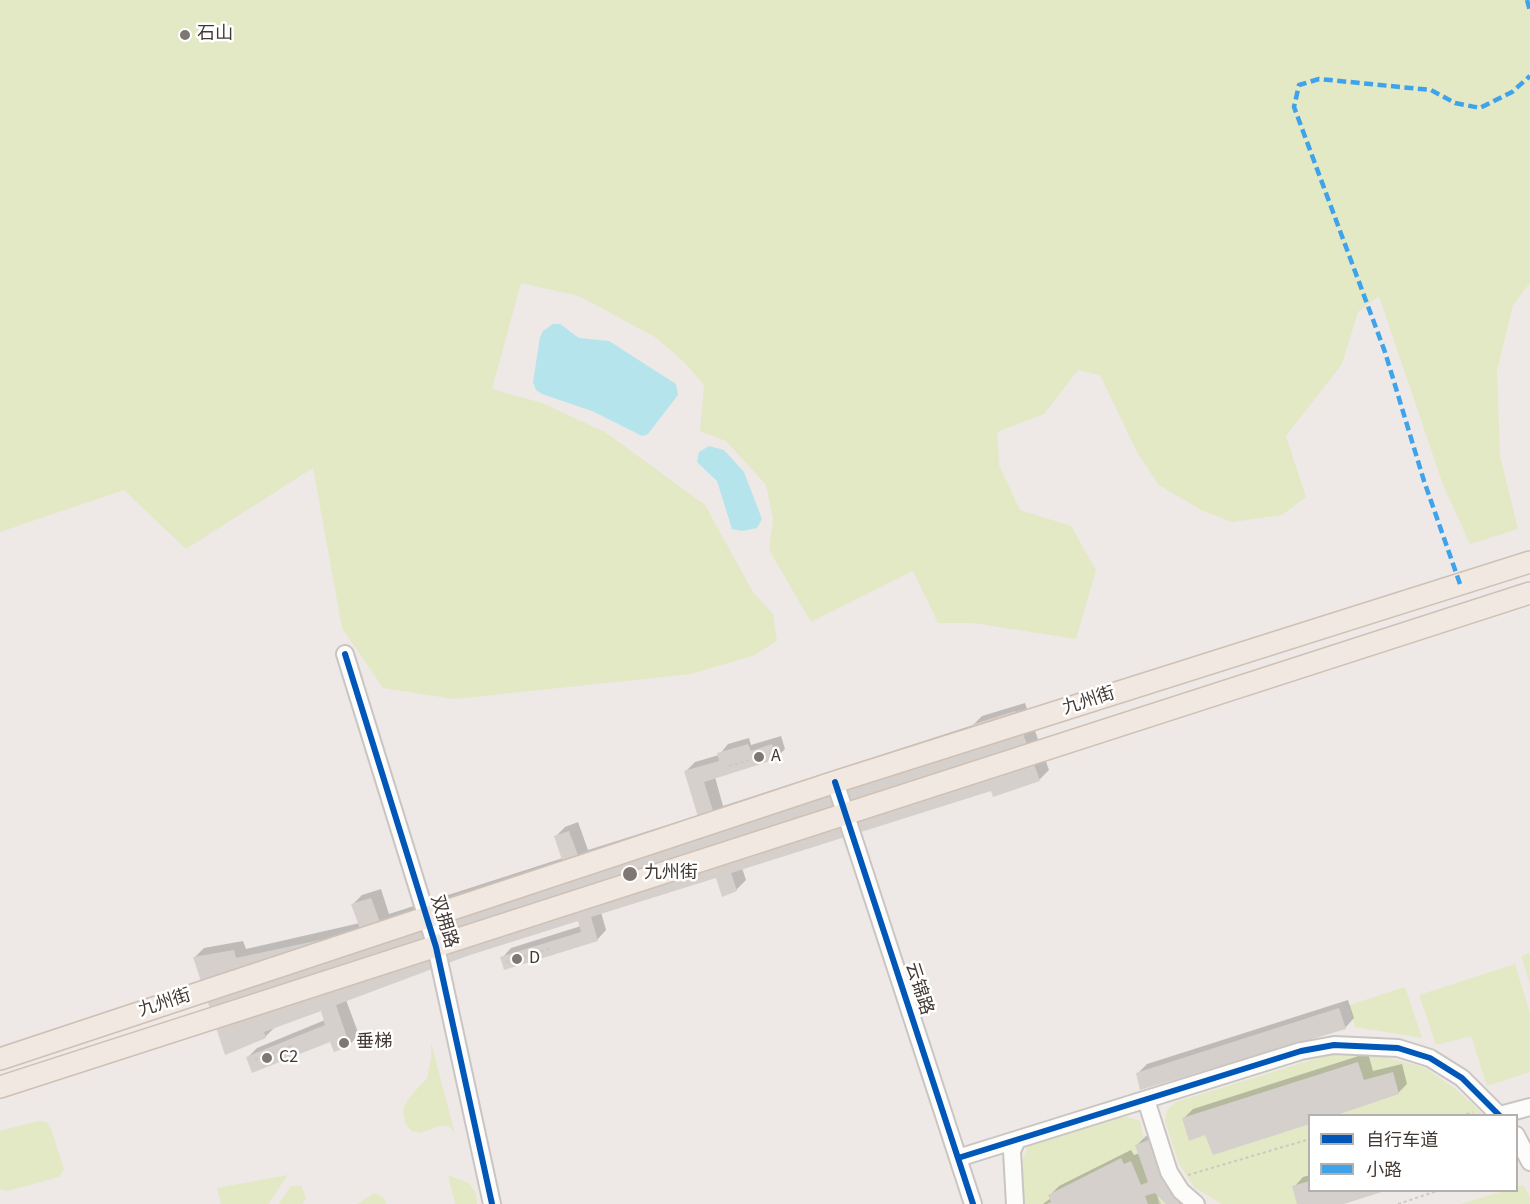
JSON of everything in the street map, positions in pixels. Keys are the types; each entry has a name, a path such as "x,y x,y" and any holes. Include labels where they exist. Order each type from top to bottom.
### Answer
{"main road":[{"name":"九州街","path":"0,1059 835,782 1530,562"},
{"name":"九州街","path":"0,1087 1530,593"}],"street":[{"name":"双拥路","path":"345,654 436,947 492,1204"},
{"name":"云锦路","path":"835,782 973,1204"},
{"path":"958,1158 1301,1051 1334,1045 1363,1044 1398,1048 1430,1058 1462,1078 1499,1114"},
{"path":"1146,1100 1158,1142 1173,1179 1181,1191 1196,1204"},
{"path":"1504,1114 1530,1107"},
{"path":"1518,1139 1530,1162"},
{"path":"1016,1204 1012,1151 1017,1140"},
{"path":"995,1147 1005,1154 1012,1167"}],"path":[{"path":"729,766 772,753"},
{"path":"506,962 549,949"},
{"path":"255,1060 293,1045"},
{"path":"1173,1179 1308,1140"},
{"path":"1398,1204 1437,1192"}],"green space":[{"path":"0,0 1530,0 1530,283 1513,305 1497,371 1500,456 1518,529 1470,544 1443,485 1379,296 1358,312 1342,364 1286,436 1306,497 1282,515 1232,522 1203,511 1159,485 1138,454 1100,375 1078,370 1044,414 997,432 999,465 1020,510 1071,526 1096,570 1076,639 973,623 938,623 913,571 811,622 769,550 773,519 766,485 726,441 700,431 704,385 683,361 655,337 579,296 521,283 492,389 542,403 605,432 705,505 753,592 773,614 777,641 755,655 691,674 454,699 383,688 342,628 313,468 186,549 124,490 0,532"},
{"path":"1530,953 1530,984 1521,956"},
{"path":"1515,964 1530,1013 1530,1072 1487,1086 1471,1036 1436,1045 1419,995"},
{"path":"1405,987 1422,1038 1355,1027 1349,1005"},
{"path":"431,1042 455,1134 449,1126 439,1126 421,1133 411,1131 405,1122 403,1110 408,1099 427,1078"},
{"path":"1331,1054 1372,1054 1424,1067 1457,1090 1483,1114 1308,1114 1308,1192 1354,1192 1313,1204 1222,1204 1195,1188 1179,1164 1165,1121 1167,1110 1176,1102"},
{"path":"1124,1116 1140,1121 1152,1178 1170,1204 1022,1204 1022,1161 1029,1144"},
{"path":"38,1121 47,1122 51,1129 64,1169 59,1177 7,1191 0,1189 0,1131"},
{"path":"288,1175 268,1204 221,1204 217,1188"},
{"path":"448,1175 469,1183 476,1193 477,1204 455,1204"},
{"path":"1523,1185 1530,1197 1530,1204 1460,1204 1501,1192 1518,1192 1518,1187"},
{"path":"291,1186 301,1186 306,1198 302,1204 279,1204"},
{"path":"374,1193 384,1198 386,1204 357,1204"}],"water":[{"path":"553,324 560,324 579,338 609,341 676,384 678,395 648,434 642,436 592,411 536,390 533,382 540,337 543,331"},
{"path":"709,446 724,450 744,472 762,519 757,528 742,531 732,529 717,481 697,462 699,452"}],"building":[{"name":"九州街","path":"1015,711 1040,781 993,797 991,791 731,873 737,891 722,897 716,878 591,917 598,941 504,970 500,957 581,932 578,921 467,956 336,1005 350,1046 334,1052 330,1042 252,1073 246,1057 325,1025 321,1011 264,1032 266,1038 225,1055 193,957 234,950 236,958 334,937 360,929 351,904 371,898 380,922 563,863 554,836 569,831 579,858 699,820 684,771 719,761 717,753 748,744 751,751 772,744 777,759 704,782 714,814 972,731 971,725"},
{"path":"1339,1008 1346,1029 1140,1090 1136,1073"},
{"path":"1358,1062 1364,1080 1393,1072 1399,1094 1340,1114 1308,1114 1308,1125 1213,1155 1205,1135 1189,1141 1182,1118"},
{"path":"1149,1140 1161,1176 1180,1204 1166,1204 1155,1193 1145,1196 1148,1204 1046,1204 1051,1202 1048,1195 1121,1158 1124,1164 1131,1161 1141,1185 1148,1182 1135,1145"},
{"path":"1308,1182 1308,1192 1382,1192 1344,1204 1297,1204 1292,1186"}],"marked path":[{"path":"1527,0 1530,11"},
{"path":"1460,584 1424,481 1385,352 1294,107 1299,85 1319,79 1431,90 1455,103 1480,108 1512,92 1530,76"}],"cycle path":[{"path":"345,654 436,947 492,1204"},
{"path":"835,782 973,1204"},
{"path":"958,1158 1301,1051 1334,1045 1398,1048 1430,1058 1462,1078 1498,1114"}],"place":[{"name":"石山","path":"185,35"},
{"name":"A","path":"759,757"},
{"name":"九州街","path":"630,874"},
{"name":"D","path":"517,959"},
{"name":"垂梯","path":"344,1043"},
{"name":"C2","path":"267,1058"}]}
